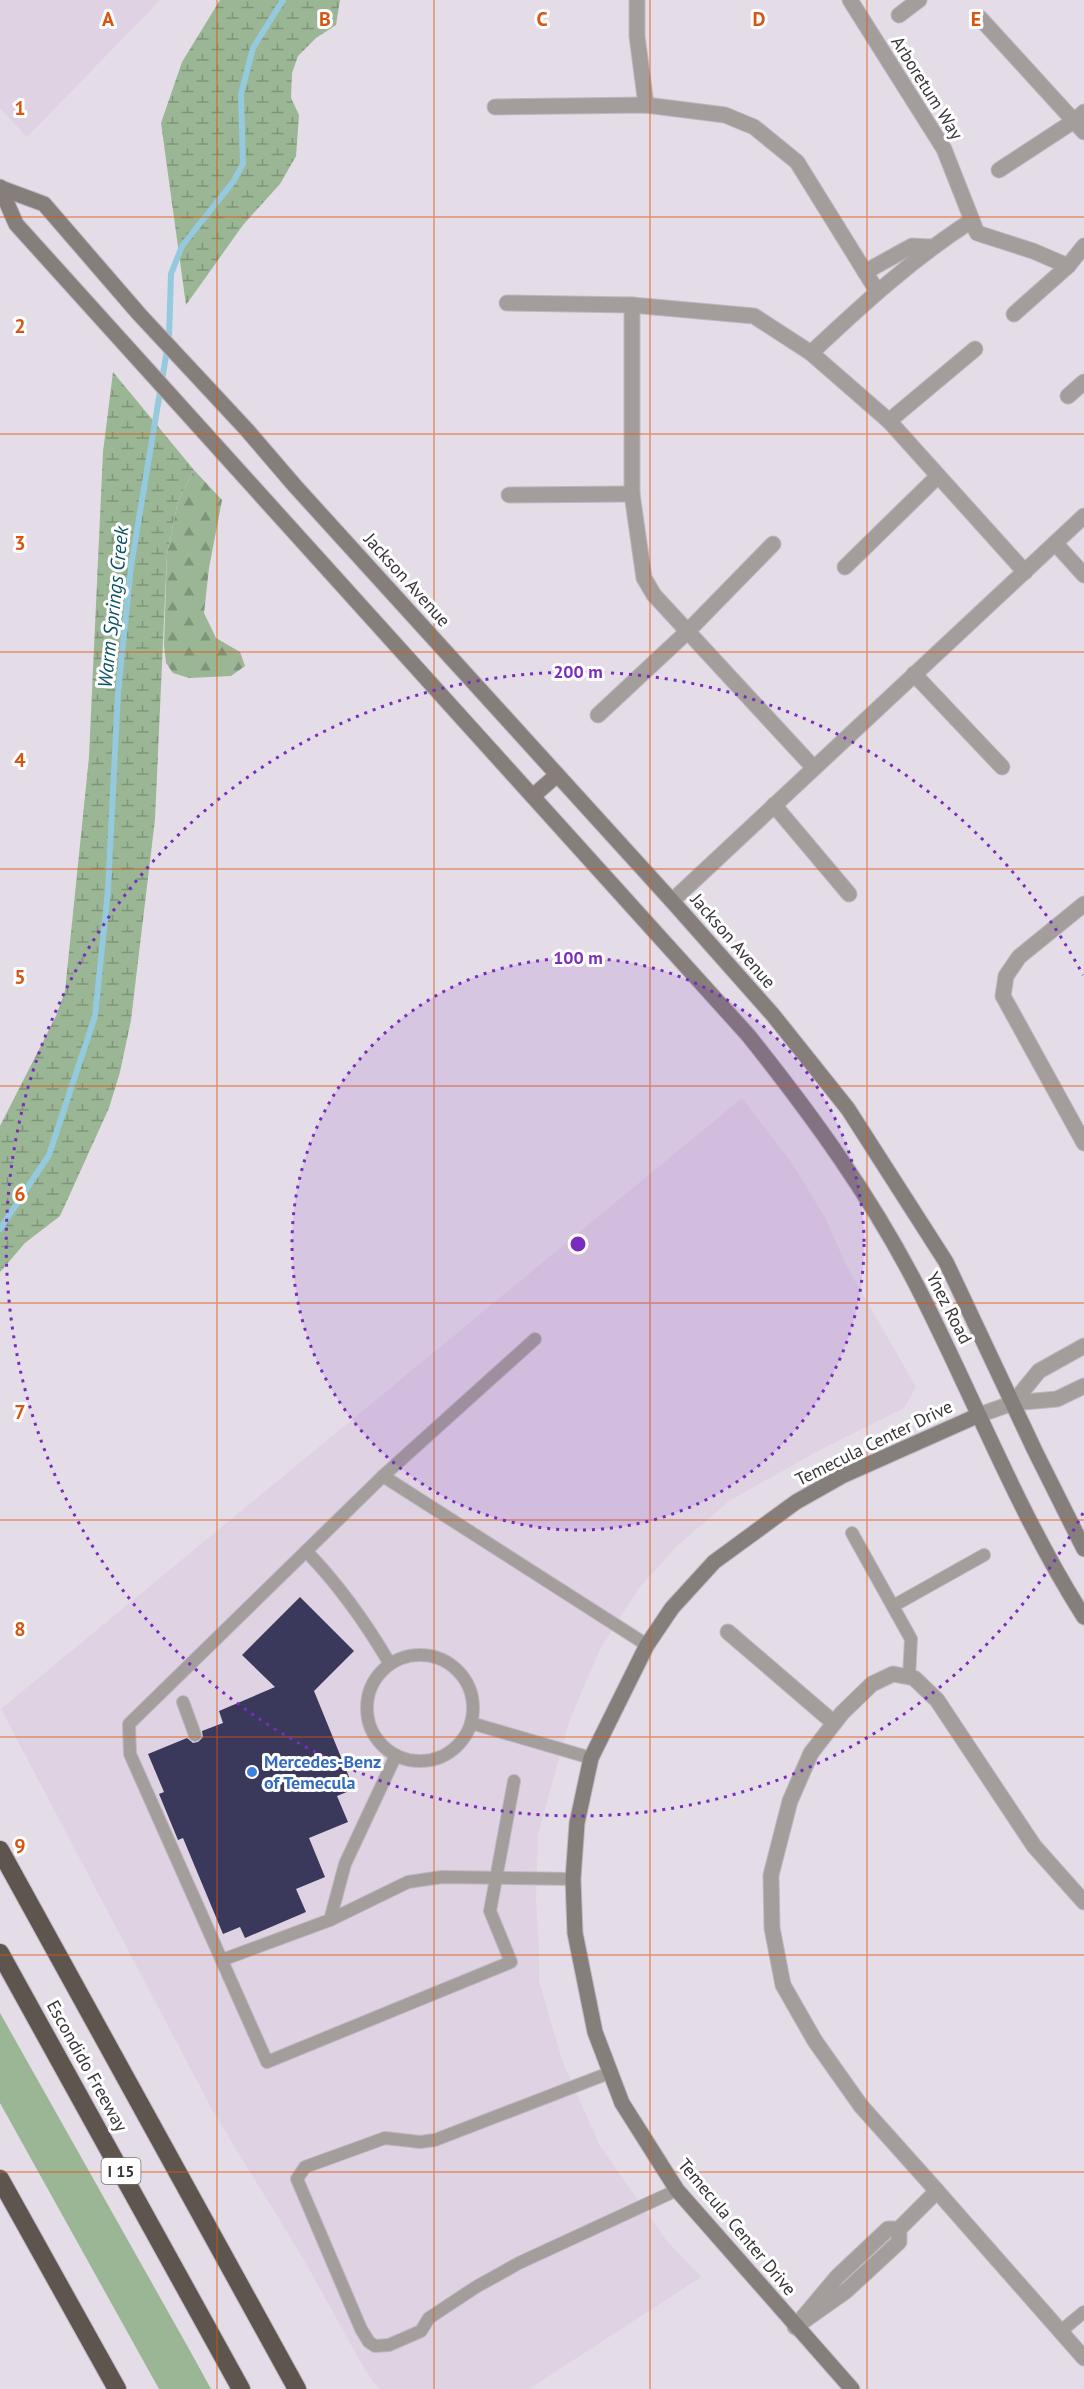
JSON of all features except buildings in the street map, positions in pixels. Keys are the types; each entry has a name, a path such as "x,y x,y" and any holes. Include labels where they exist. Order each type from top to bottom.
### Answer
{"highway":[{"path":"0,1850 297,2389"},
{"name":"Escondido Freeway","path":"0,1953 241,2389"},
{"path":"0,2179 117,2389"}],"main road":[{"name":"Jackson Avenue","path":"0,188 44,204 139,314 247,430 773,1015"},
{"name":"Jackson Avenue","path":"0,188 16,224 748,1035"},
{"path":"533,796 557,775"},
{"name":"Ynez Road","path":"773,1015 848,1109 946,1262 1084,1549"},
{"name":"Ynez Road","path":"748,1035 802,1102 876,1212 920,1290 1052,1564 1084,1617"},
{"name":"Temecula Center Drive","path":"852,2389 795,2327 677,2190 628,2113 609,2073 595,2032 581,1970 575,1933 573,1879 577,1823 591,1758 647,1645 672,1608 714,1562 741,1540 796,1502 842,1476 979,1415"}],"street":[{"path":"637,0 637,36 646,105"},
{"name":"Arboretum Way","path":"850,0 944,149 974,227"},
{"path":"899,15 919,0"},
{"path":"980,18 1081,122 999,170"},
{"path":"495,107 646,105 725,115 754,127 797,162 877,291"},
{"path":"811,353 877,291 931,247 974,227 1068,266"},
{"path":"865,272 912,246 931,247"},
{"path":"1014,314 1082,252"},
{"path":"507,303 632,305 754,316 811,353 889,421 1025,572"},
{"path":"632,305 632,494 644,578 654,595 687,632 813,767"},
{"path":"889,421 975,350"},
{"path":"1068,396 1084,382"},
{"path":"845,567 938,476"},
{"path":"509,495 632,494"},
{"path":"672,901 1084,516"},
{"path":"1055,543 1084,575"},
{"path":"598,715 687,632 772,544"},
{"path":"914,674 1002,767"},
{"path":"774,804 849,894"},
{"path":"1084,904 1019,957 1006,976 1003,996 1084,1143"},
{"path":"1013,1402 1039,1371 1084,1346"},
{"path":"979,1415 1013,1402 1057,1399 1084,1386"},
{"path":"728,1632 834,1723"},
{"path":"1084,1902 1034,1846 937,1700 914,1678 893,1674 872,1684 834,1723 811,1753 790,1801 771,1875 772,1928 783,1985 815,2041 861,2106 1084,2358"},
{"path":"795,2327 837,2277 888,2229 899,2229 937,2191"}],"lane":[{"path":"514,1781 490,1911 512,1962 267,2062 130,1754 129,1724 383,1476 535,1339"},
{"path":"383,1476 647,1645"},
{"path":"852,1533 911,1640 909,1677"},
{"path":"306,1551 334,1581 390,1664"},
{"path":"893,1606 984,1555"},
{"path":"421,1655 437,1658 452,1665 463,1676 471,1690 474,1707 471,1723 460,1743 441,1756 426,1761 411,1760 396,1755 381,1744 371,1729 367,1712 369,1693 377,1677 390,1664 405,1657 421,1655"},
{"path":"183,1702 195,1735"},
{"path":"471,1723 591,1758"},
{"path":"330,1920 345,1864 396,1755"},
{"path":"222,1960 330,1920 408,1882 442,1877 573,1879"},
{"path":"275,1926 280,1938"},
{"path":"609,2073 435,2140 420,2142 385,2138 305,2167 297,2179 369,2342 381,2347 421,2331 429,2318 476,2287 519,2263 677,2190"},
{"path":"1061,2331 1084,2312"}],"shaded area":[{"path":"0,0 160,0 27,137 0,108"},
{"path":"742,1098 792,1163 826,1219 847,1267 916,1387 904,1408 816,1452 729,1501 677,1546 638,1589 600,1649 570,1719 538,1834 536,1900 539,1981 563,2063 600,2146 666,2240 701,2277 529,2389 379,2389 364,2368 303,2258 214,2113 1,1709"}],"green space":[{"path":"220,0 340,0 336,25 316,38 298,56 292,73 291,98 299,115 296,156 280,184 243,225 186,305 161,123 182,62"},
{"path":"113,372 194,470 178,501 167,554 155,819 131,1020 120,1072 109,1108 60,1216 25,1243 0,1272 0,1126 56,1016 65,991 89,757 103,452"},
{"path":"194,470 222,500 209,568 204,613 216,638 240,652 245,666 231,676 189,678 173,673 166,663 164,645 167,554 178,501"},
{"path":"0,2013 211,2389 159,2389 0,2103"}],"waterway":[{"name":"Warm Springs Creek","path":"0,1229 49,1155 95,1016 108,890 118,693 131,566 169,338 171,274 182,246 233,182 243,164 241,94 253,48 283,0"}],"place":[{"name":"Mercedes-Benz of Temecula","path":"252,1772"}]}
